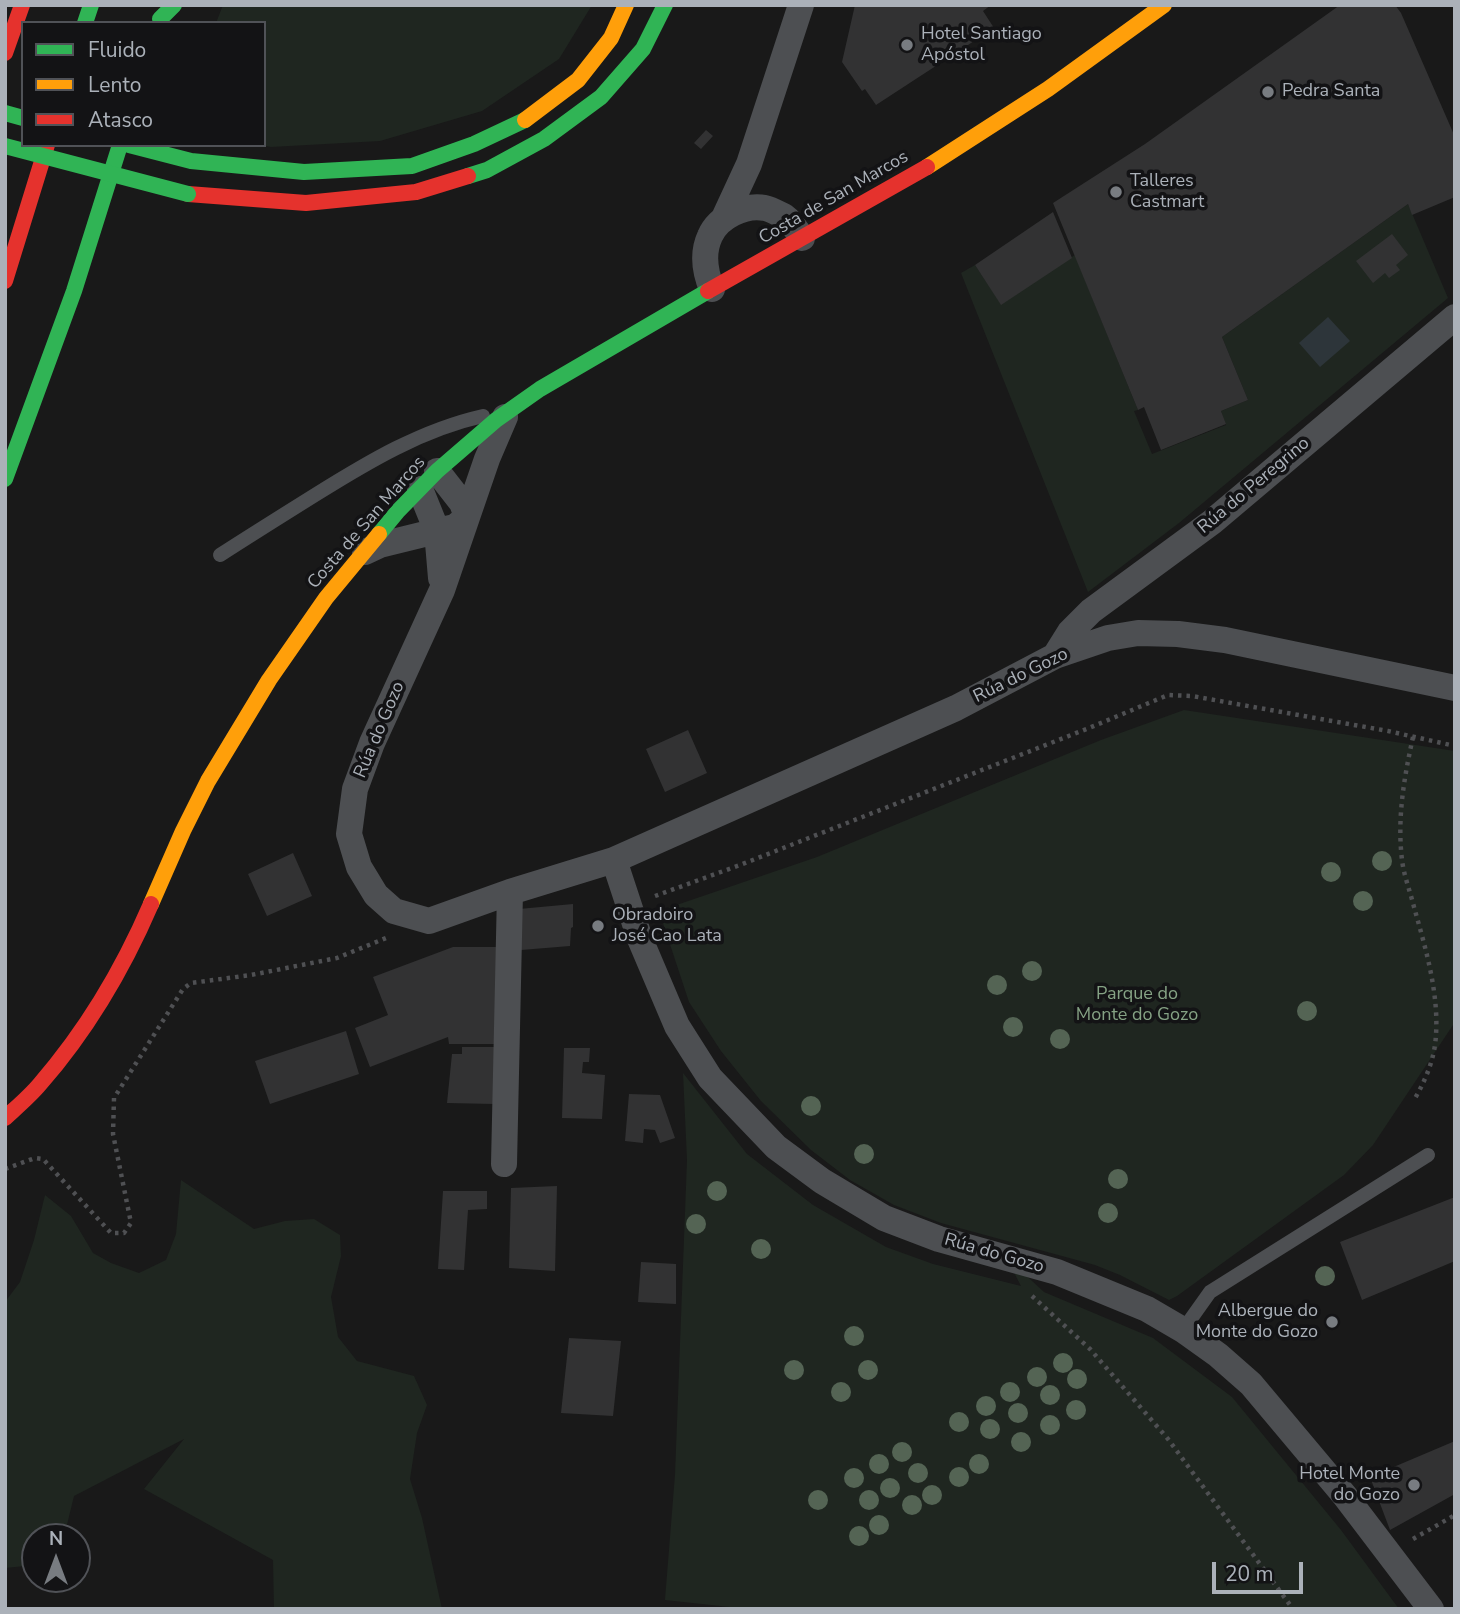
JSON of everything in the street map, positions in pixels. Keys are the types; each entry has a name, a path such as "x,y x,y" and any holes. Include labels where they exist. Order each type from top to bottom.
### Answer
{"main road":[{"path":"5,53 22,5"},
{"path":"161,16 174,5"},
{"path":"137,147 191,161 304,172 412,166 474,144 528,118 578,80 611,38 626,5"},
{"path":"5,146 188,194 306,202 416,192 487,170 544,139 601,97 643,49 664,5"},
{"name":"Costa de San Marcos","path":"5,1118 39,1086 105,996 133,947 208,780 269,680 326,598 429,480 508,411 540,389 929,166 1048,89 1164,5"},
{"path":"5,281 46,147"},
{"path":"5,479 74,290 119,147"}],"street":[{"path":"712,289 707,276 705,255 710,234 724,218 749,164 801,5"},
{"path":"749,164 752,178 766,208"},
{"path":"724,218 747,208 766,208 787,219 802,238"},
{"name":"Rúa do Peregrino","path":"1055,656 1070,632 1091,611 1212,522 1455,317"},
{"name":"Rúa do Gozo","path":"508,411 487,459 442,590 372,743 355,789 349,834 359,867 376,895 394,911 429,921 510,892 614,860 956,708 1055,656 1108,638 1138,633 1178,634 1225,640 1455,688"},
{"path":"362,554 380,545 455,527 467,517 462,503 429,480"},
{"name":"Rúa do Gozo","path":"429,480 442,590"},
{"name":"Rúa do Gozo","path":"614,860 640,939 677,1026 710,1078 775,1147 822,1181 884,1218 939,1239 1057,1272 1147,1309 1184,1330 1251,1384 1345,1496 1431,1609"},
{"path":"504,1164 510,892"}],"lane":[{"path":"220,555 363,465 423,435 464,421 508,411"},
{"path":"1184,1330 1210,1292 1428,1155"}],"path":[{"path":"629,905 740,865 1168,695 1192,696 1455,746"},
{"path":"1413,737 1400,820 1402,862 1432,981 1435,1013 1435,1045 1425,1080 1414,1100"},
{"path":"5,1169 35,1158 43,1159 111,1233 124,1233 131,1223 113,1134 114,1098 183,989 191,983 251,975 337,958 429,921"},
{"path":"1006,1257 1034,1299 1090,1349 1168,1439 1293,1609"},
{"path":"1388,1553 1455,1516"}],"green space":[{"path":"223,5 592,5 559,59 482,111 380,141 271,147 266,146 266,21 217,21"},
{"path":"1408,204 1448,298 1179,523 1088,592 961,273 975,265 1001,304 1075,255 1138,410 1134,411 1152,454 1226,425 1221,411 1248,400 1222,337"},
{"name":"Parque do Monte do Gozo","path":"1184,710 1455,751 1455,1022 1373,1145 1344,1175 1169,1300 1095,1265 941,1223 894,1205 850,1180 811,1150 761,1101 721,1051 689,1002 659,911 817,857 1101,740"},
{"path":"683,1073 747,1154 813,1205 886,1247 933,1264 1021,1286 1006,1257 1044,1292 1153,1338 1232,1397 1341,1530 1399,1609 748,1609 665,1600 675,1475 687,1160"},
{"path":"181,1180 254,1229 285,1221 314,1219 340,1235 341,1256 331,1297 338,1337 357,1361 414,1376 427,1405 417,1433 410,1479 422,1518 442,1609 274,1609 273,1560 144,1489 184,1439 74,1496 67,1523 21,1523 21,1566 5,1568 5,1302 20,1282 45,1195 71,1216 93,1253 139,1273 166,1260 176,1234"}],"shaded area":[{"path":"1328,317 1350,341 1320,367 1299,343"}],"building":[{"name":"Hotel Santiago Apóstol","path":"855,5 991,5 983,11 994,28 876,105 865,89 862,91 842,62"},
{"path":"1340,5 1395,5 1401,13 1455,137 1455,197 1412,215 1408,204 1222,337 1248,400 1221,411 1226,424 1161,450 1144,407 1138,410 1053,203 1145,144"},
{"path":"706,130 713,136 701,149 694,143"},
{"path":"1053,212 1072,258 1001,305 975,265"},
{"path":"1392,234 1408,255 1396,265 1400,270 1389,278 1385,273 1373,283 1356,261"},
{"path":"688,730 707,773 665,792 646,749"},
{"path":"293,853 312,896 267,916 248,874"},
{"path":"573,904 570,946 521,950 519,909"},
{"path":"453,947 498,947 495,1044 449,1044 448,1037 370,1067 355,1028 388,1015 373,977"},
{"path":"346,1031 359,1074 270,1104 255,1061"},
{"path":"462,1047 496,1047 495,1104 447,1103 452,1054 462,1054"},
{"path":"564,1048 590,1048 589,1062 583,1062 582,1073 605,1075 602,1119 562,1118"},
{"path":"629,1094 660,1095 675,1138 660,1143 655,1130 644,1129 643,1143 625,1141"},
{"path":"557,1186 555,1271 509,1268 511,1188"},
{"path":"443,1191 487,1191 487,1209 468,1210 464,1270 438,1269"},
{"path":"1455,1197 1455,1261 1362,1300 1340,1242"},
{"path":"641,1262 676,1264 676,1304 638,1302"},
{"path":"569,1338 621,1341 613,1416 561,1413"},
{"name":"Hotel Monte do Gozo","path":"1455,1441 1455,1494 1390,1530 1370,1477"}],"traffic: fast":[{"path":"86,21 91,5"},
{"path":"160,19 174,5"},
{"path":"468,176 487,170 544,139 601,97 643,49 665,5"},
{"path":"5,113 21,117"},
{"path":"137,147 191,161 304,172 412,166 474,144 525,120"},
{"path":"5,146 188,194"},
{"path":"5,479 74,291 119,147"},
{"path":"379,534 437,471 496,420 540,389 708,291"}],"traffic: slow":[{"path":"525,120 578,80 611,38 626,5"},
{"path":"927,167 1048,89 1164,5"},
{"path":"151,904 208,781 269,680 326,598 379,534"}],"traffic: jam":[{"path":"5,53 22,5"},
{"path":"5,281 46,147"},
{"path":"708,291 927,167"},
{"path":"188,194 306,203 416,192 468,176"},
{"path":"5,1118 40,1084 73,1042 116,975 151,904"}],"place":[{"name":"Hotel Santiago Apóstol","path":"907,45"},
{"name":"Pedra Santa","path":"1268,92"},
{"name":"Talleres Castmart","path":"1116,192"},
{"name":"Obradoiro José Cao Lata","path":"598,926"},
{"name":"Albergue do Monte do Gozo","path":"1332,1322"},
{"name":"Hotel Monte do Gozo","path":"1414,1485"}]}
